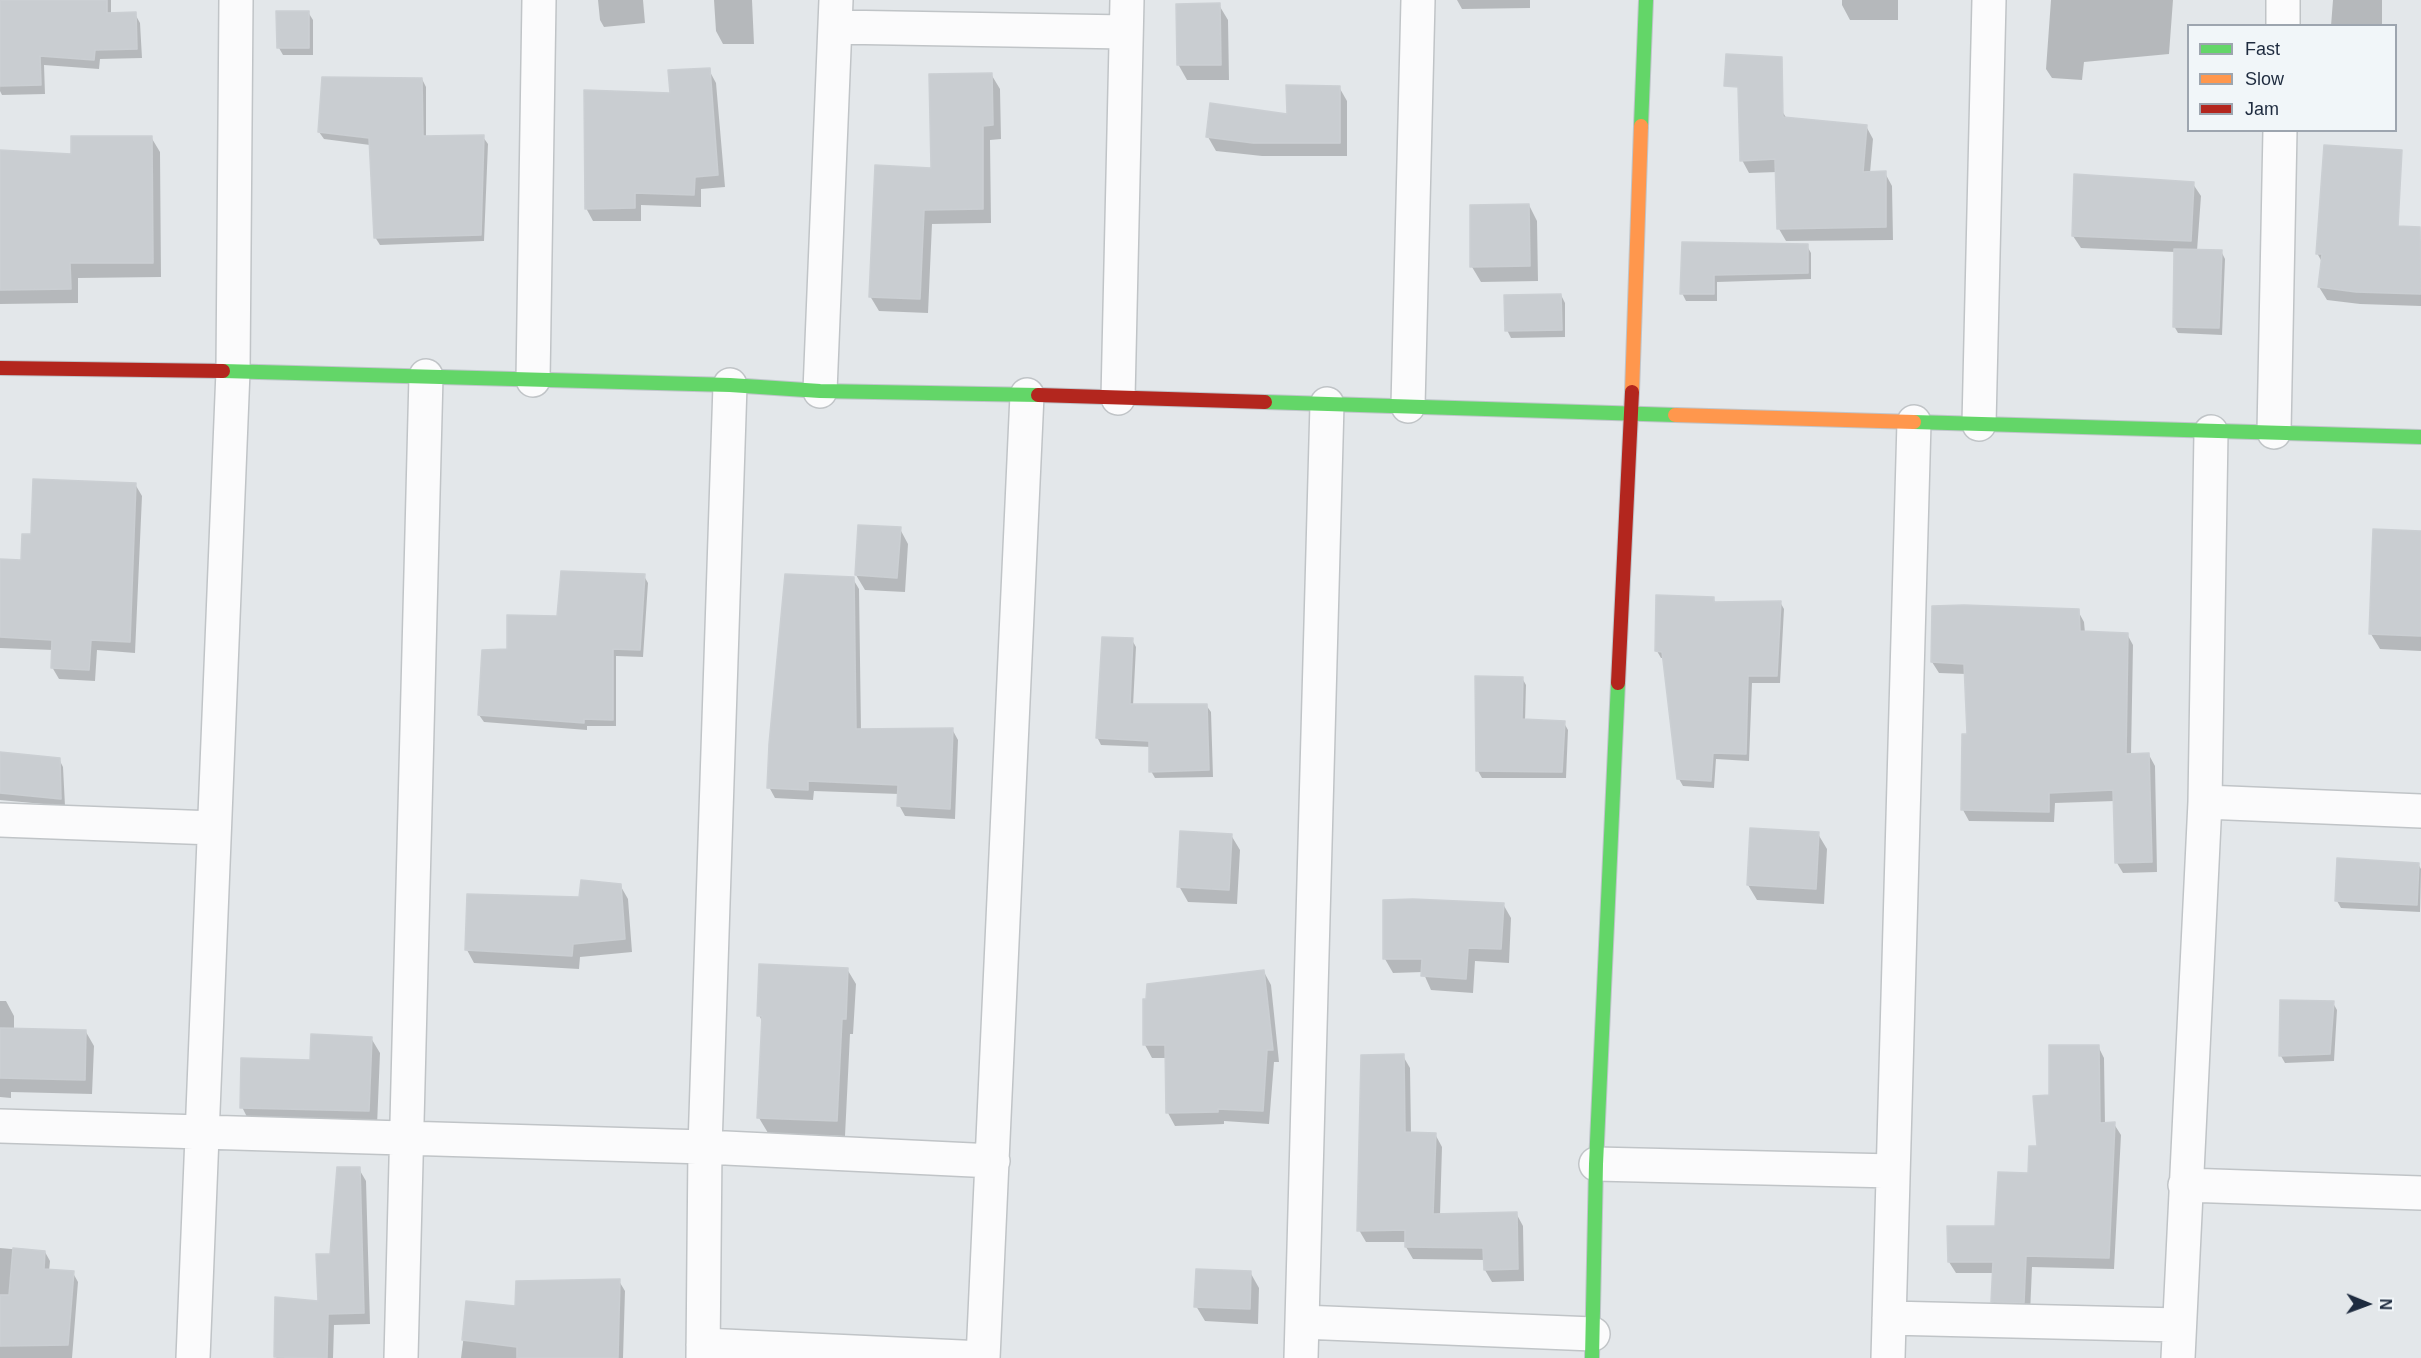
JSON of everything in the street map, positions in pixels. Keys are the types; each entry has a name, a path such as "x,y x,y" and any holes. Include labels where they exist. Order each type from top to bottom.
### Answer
{"street":[{"path":"193,1358 233,371 236,0"},
{"path":"533,380 539,0"},
{"path":"1118,398 1127,0"},
{"path":"1408,406 1418,0"},
{"path":"1302,1322 1593,1346 1596,1164 1631,413 1646,0"},
{"path":"1979,424 1989,0"},
{"path":"2283,0 2283,24"},
{"path":"820,391 836,14 1126,32"},
{"path":"2274,432 2280,132"},
{"path":"0,368 426,376 730,385 820,391 1408,406 2211,432 2421,436"},
{"path":"401,1358 426,376"},
{"path":"730,385 705,1147 703,1352 983,1358 1027,395"},
{"path":"1301,1358 1327,404"},
{"path":"1888,1358 1914,422"},
{"path":"2178,1358 2205,802 2211,432"},
{"path":"2205,802 2421,812"},
{"path":"0,820 214,828"},
{"path":"0,1126 705,1147 993,1161"},
{"path":"1596,1164 1893,1171"},
{"path":"2186,1185 2421,1193"},
{"path":"1889,1318 2179,1325"}],"building":[{"path":"0,0 107,0 107,13 136,12 137,49 95,50 94,60 40,56 41,85 0,86"},
{"path":"1220,3 1221,65 1177,65 1176,4"},
{"path":"276,11 309,11 309,48 277,48"},
{"path":"1726,54 1782,57 1783,117 1867,125 1863,172 1886,171 1886,227 1777,229 1775,159 1740,161 1738,87 1724,86"},
{"path":"710,68 718,175 695,177 694,195 635,193 635,208 585,209 584,90 670,93 668,70"},
{"path":"992,73 993,125 983,126 983,209 924,210 920,299 869,297 875,165 931,168 929,74"},
{"path":"322,77 422,78 423,136 484,135 481,235 374,238 369,138 318,132"},
{"path":"1286,85 1340,86 1340,143 1253,143 1206,137 1210,103 1287,114"},
{"path":"71,136 152,136 153,263 70,263 71,289 0,290 0,150 71,154"},
{"path":"2324,145 2402,150 2398,226 2420,227 2421,294 2356,292 2318,287 2322,254 2316,254"},
{"path":"2074,174 2194,182 2191,241 2072,236"},
{"path":"1529,204 1530,266 1470,267 1470,205"},
{"path":"1682,242 1808,244 1808,273 1714,275 1714,294 1680,294"},
{"path":"2174,249 2222,250 2219,328 2173,327"},
{"path":"1561,294 1562,330 1505,331 1504,295"},
{"path":"33,479 136,483 130,642 91,640 89,670 51,668 52,640 0,637 0,559 21,560 22,534 31,534"},
{"path":"858,525 901,527 897,578 855,575"},
{"path":"2373,529 2421,531 2421,636 2369,634"},
{"path":"561,571 645,574 640,650 613,649 613,720 584,719 584,723 478,715 482,650 507,649 507,615 557,616"},
{"path":"785,574 854,577 856,729 953,728 950,809 897,806 898,785 808,781 808,790 767,788"},
{"path":"1656,595 1714,597 1714,602 1781,601 1777,676 1748,676 1746,754 1713,753 1711,781 1677,779 1662,652 1655,651"},
{"path":"1932,606 2079,609 2080,631 2128,633 2126,754 2149,753 2152,862 2115,863 2113,790 2049,793 2049,812 1961,810 1962,734 1967,734 1964,664 1931,662"},
{"path":"1102,637 1133,638 1130,704 1207,704 1209,770 1149,772 1149,741 1096,738"},
{"path":"1475,676 1523,677 1522,719 1565,721 1562,772 1476,771"},
{"path":"0,752 60,758 61,799 0,793"},
{"path":"1750,828 1819,832 1816,889 1747,885"},
{"path":"1180,831 1232,834 1229,890 1177,887"},
{"path":"2337,858 2419,863 2417,905 2335,901"},
{"path":"581,880 621,884 625,939 573,944 572,956 465,950 467,894 579,897"},
{"path":"1383,900 1504,903 1501,949 1468,948 1466,979 1421,976 1422,959 1383,959"},
{"path":"759,964 848,968 846,1019 842,1019 837,1121 757,1118 762,1016 757,1016"},
{"path":"1264,970 1273,1050 1267,1050 1263,1111 1218,1109 1218,1112 1166,1113 1165,1045 1143,1045 1143,999 1146,999 1147,984"},
{"path":"2280,1000 2334,1001 2330,1054 2279,1056"},
{"path":"0,1028 86,1030 85,1080 0,1078"},
{"path":"311,1034 372,1037 369,1111 240,1108 241,1058 310,1060"},
{"path":"2049,1045 2099,1045 2100,1123 2115,1122 2109,1258 2026,1256 2024,1303 1991,1302 1993,1262 1948,1262 1947,1226 1995,1226 1998,1172 2028,1173 2029,1146 2037,1146 2033,1096 2049,1095"},
{"path":"1404,1054 1405,1132 1436,1133 1433,1214 1517,1212 1518,1269 1484,1270 1483,1248 1405,1247 1405,1230 1357,1231 1361,1055"},
{"path":"337,1167 360,1167 364,1313 328,1314 327,1358 274,1357 275,1297 318,1301 316,1254 330,1254"},
{"path":"13,1248 45,1251 44,1269 74,1271 68,1345 0,1346 0,1295 9,1295"},
{"path":"1196,1269 1251,1271 1250,1309 1194,1307"},
{"path":"620,1279 618,1358 517,1358 517,1347 462,1340 466,1301 515,1306 516,1281"}],"traffic: fast":[{"path":"1641,126 1646,0"},
{"path":"223,371 730,385 820,391 1038,395"},
{"path":"1265,402 1675,415"},
{"path":"1914,422 2421,437"},
{"path":"1592,1358 1596,1164 1618,683"}],"traffic: slow":[{"path":"1632,392 1641,126"},
{"path":"1675,415 1914,422"}],"traffic: jam":[{"path":"0,368 223,371"},
{"path":"1618,683 1632,392"},
{"path":"1038,395 1265,402"}]}
